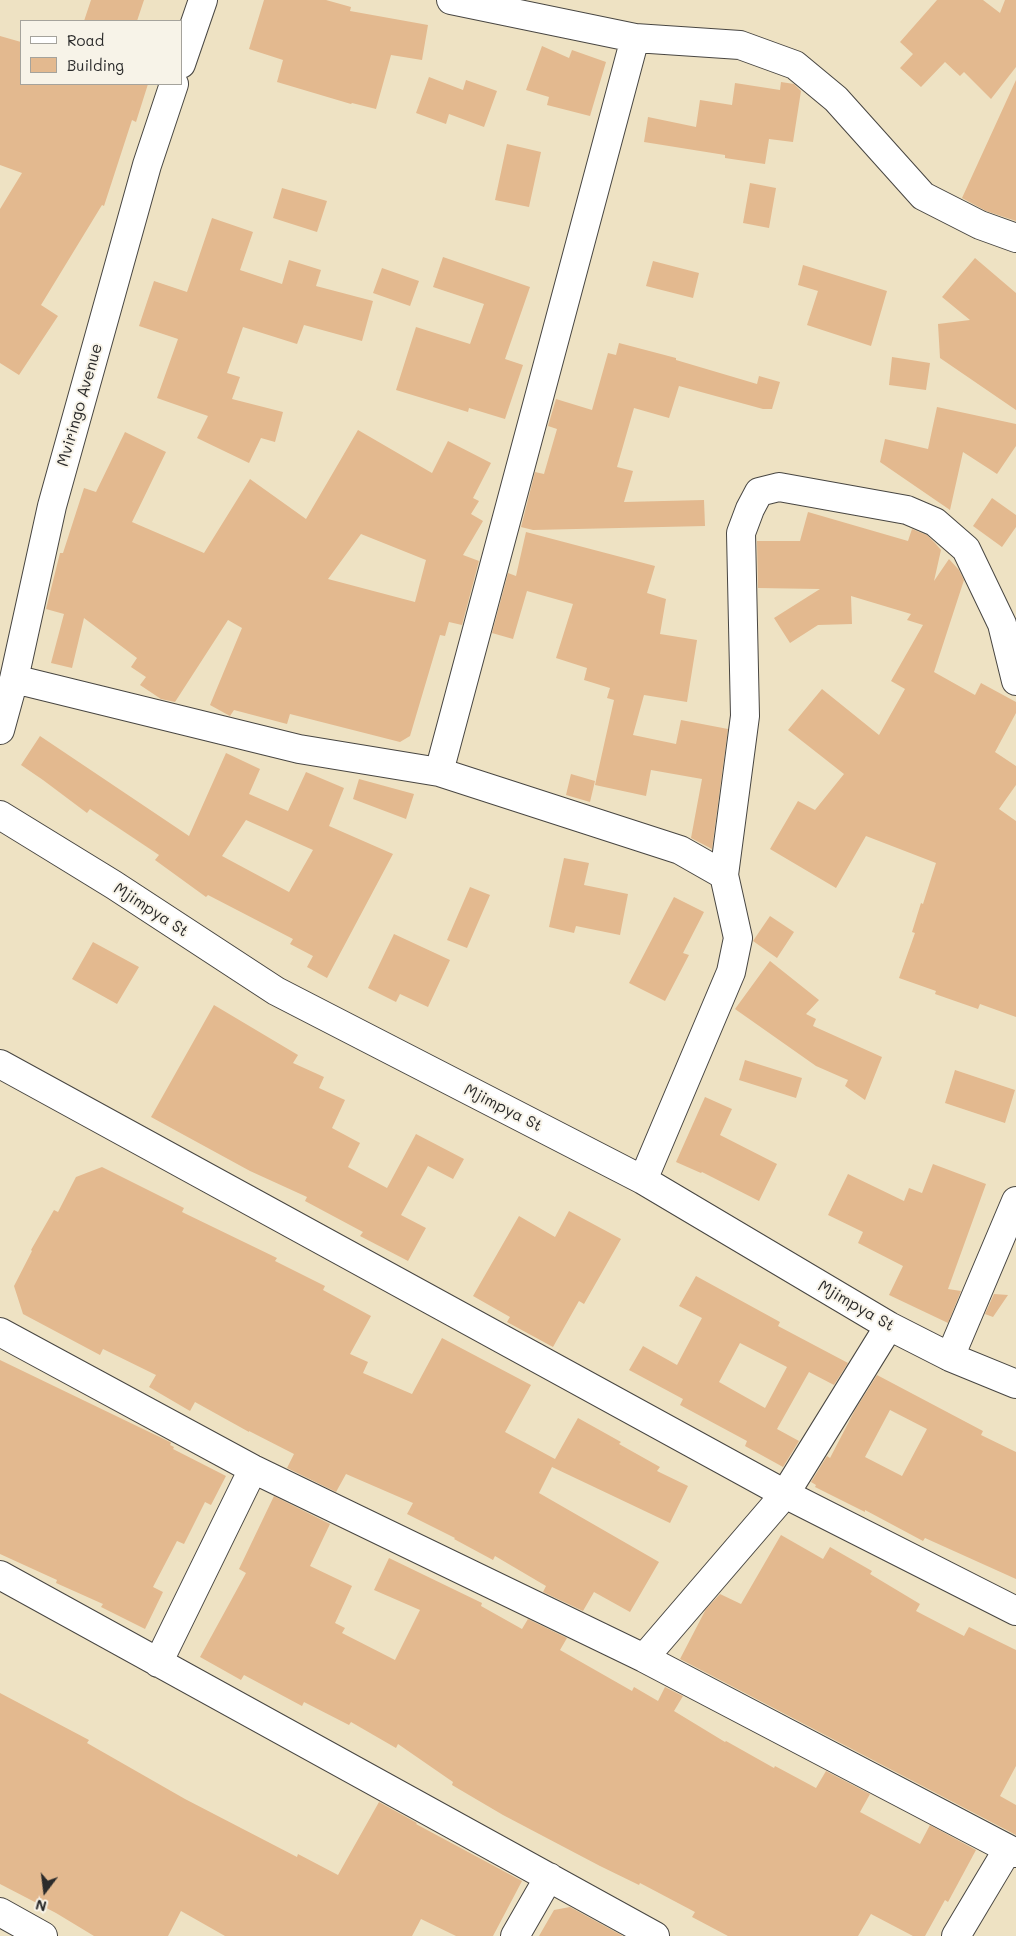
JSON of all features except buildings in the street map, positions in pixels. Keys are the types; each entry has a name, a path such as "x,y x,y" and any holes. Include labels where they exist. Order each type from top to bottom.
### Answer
{"street":[{"path":"182,61 203,0"},
{"path":"451,0 635,38 740,45 795,65 836,99 923,196 980,225 1016,238"},
{"path":"439,772 635,38"},
{"name":"Mviringo Avenue","path":"0,730 14,679 52,506 147,165 174,85"},
{"path":"643,1180 731,972 738,938 724,875 745,716 742,533 750,509 759,492 779,487 907,510 935,522 966,549 1002,624 1016,681"},
{"path":"14,679 299,750 439,772 680,850 724,875"},
{"name":"Mjimpya St","path":"0,815 114,885 276,991 643,1180 889,1326 950,1357 1016,1384"},
{"path":"0,1064 785,1494 1016,1611"},
{"path":"950,1357 1016,1201"},
{"path":"644,1658 785,1494 889,1326"},
{"path":"0,1332 253,1469 644,1658 1012,1851 956,1936"},
{"path":"158,1663 253,1469"},
{"path":"0,1575 655,1936"},
{"path":"515,1936 549,1877"},
{"path":"0,1912 43,1936"}]}
